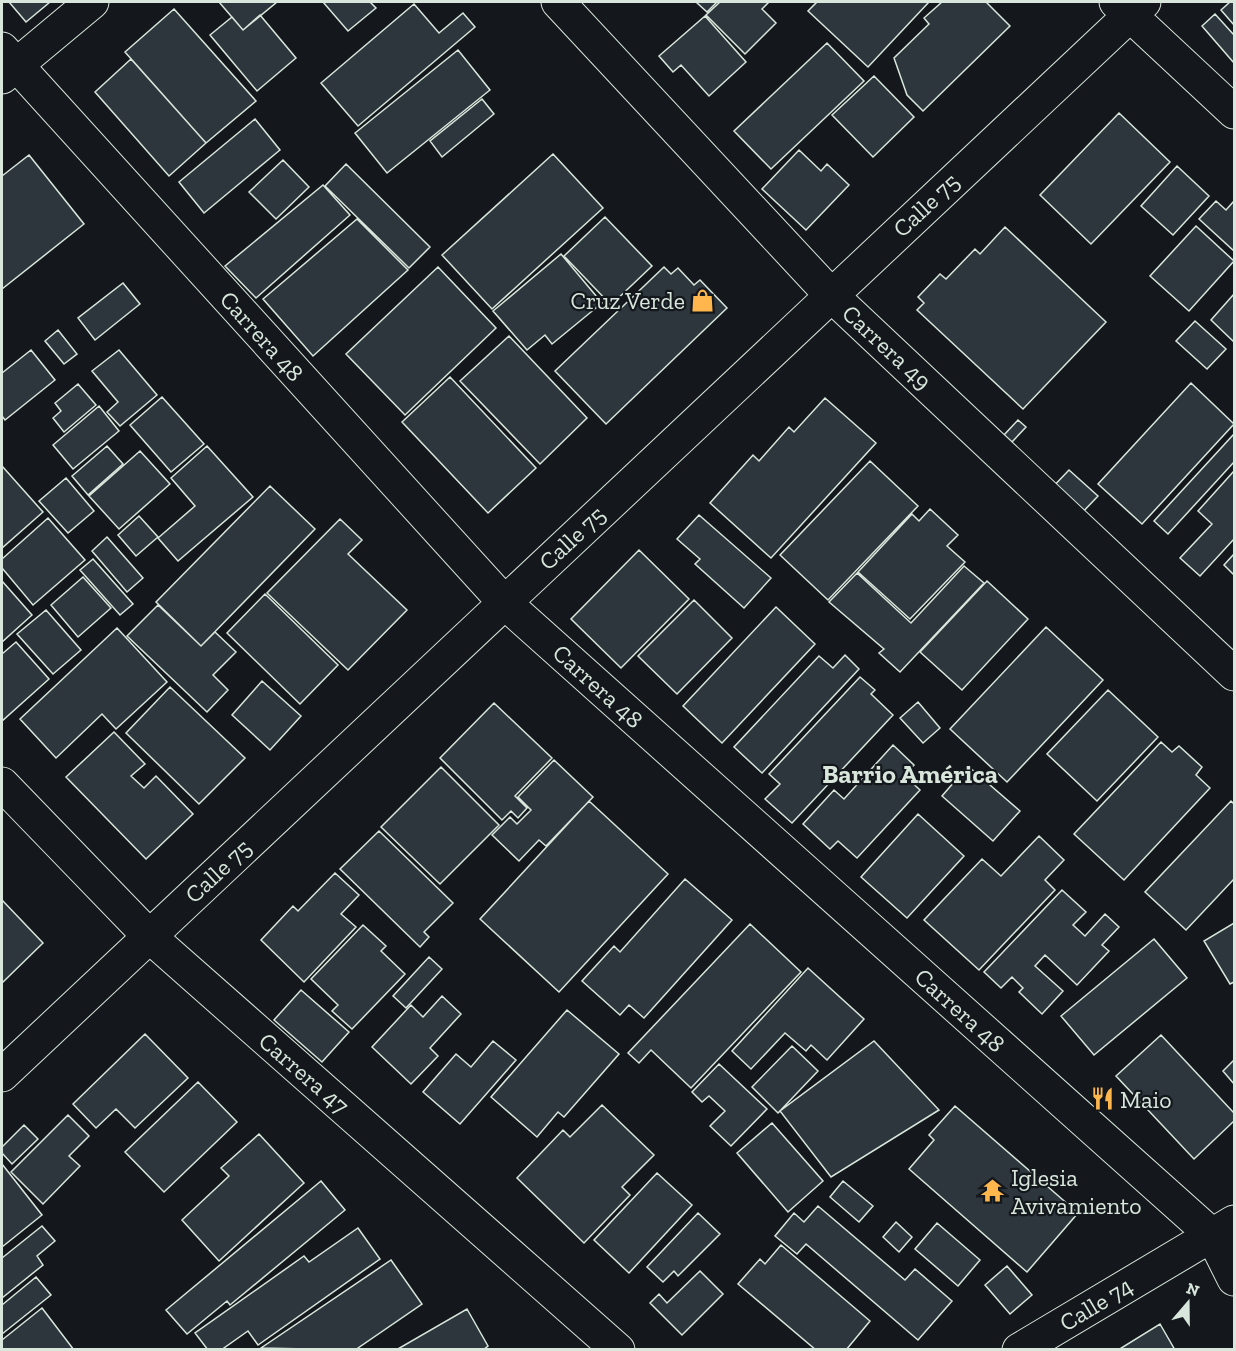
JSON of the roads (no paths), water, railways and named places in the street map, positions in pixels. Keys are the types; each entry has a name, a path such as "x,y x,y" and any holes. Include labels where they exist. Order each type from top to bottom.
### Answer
{"street":[{"path":"6,64 92,2"},
{"name":"Carrera 49","path":"558,2 831,295 1234,674"},
{"path":"1130,6 1234,112"},
{"name":"Calle 75","path":"2,1075 831,295 1130,6"},
{"name":"Carrera 48","path":"6,64 504,602 1223,1228 1234,1279"},
{"name":"Carrera 47","path":"2,784 149,936 618,1350"},
{"name":"Calle 74","path":"1019,1350 1223,1228"}],"place":[{"name":"Cruz Verde","path":"703,300"},
{"name":"Maio","path":"1102,1099"},
{"name":"Iglesia Avivamiento","path":"993,1191"}],"district":[{"name":"Barrio América","path":"910,774"}]}
